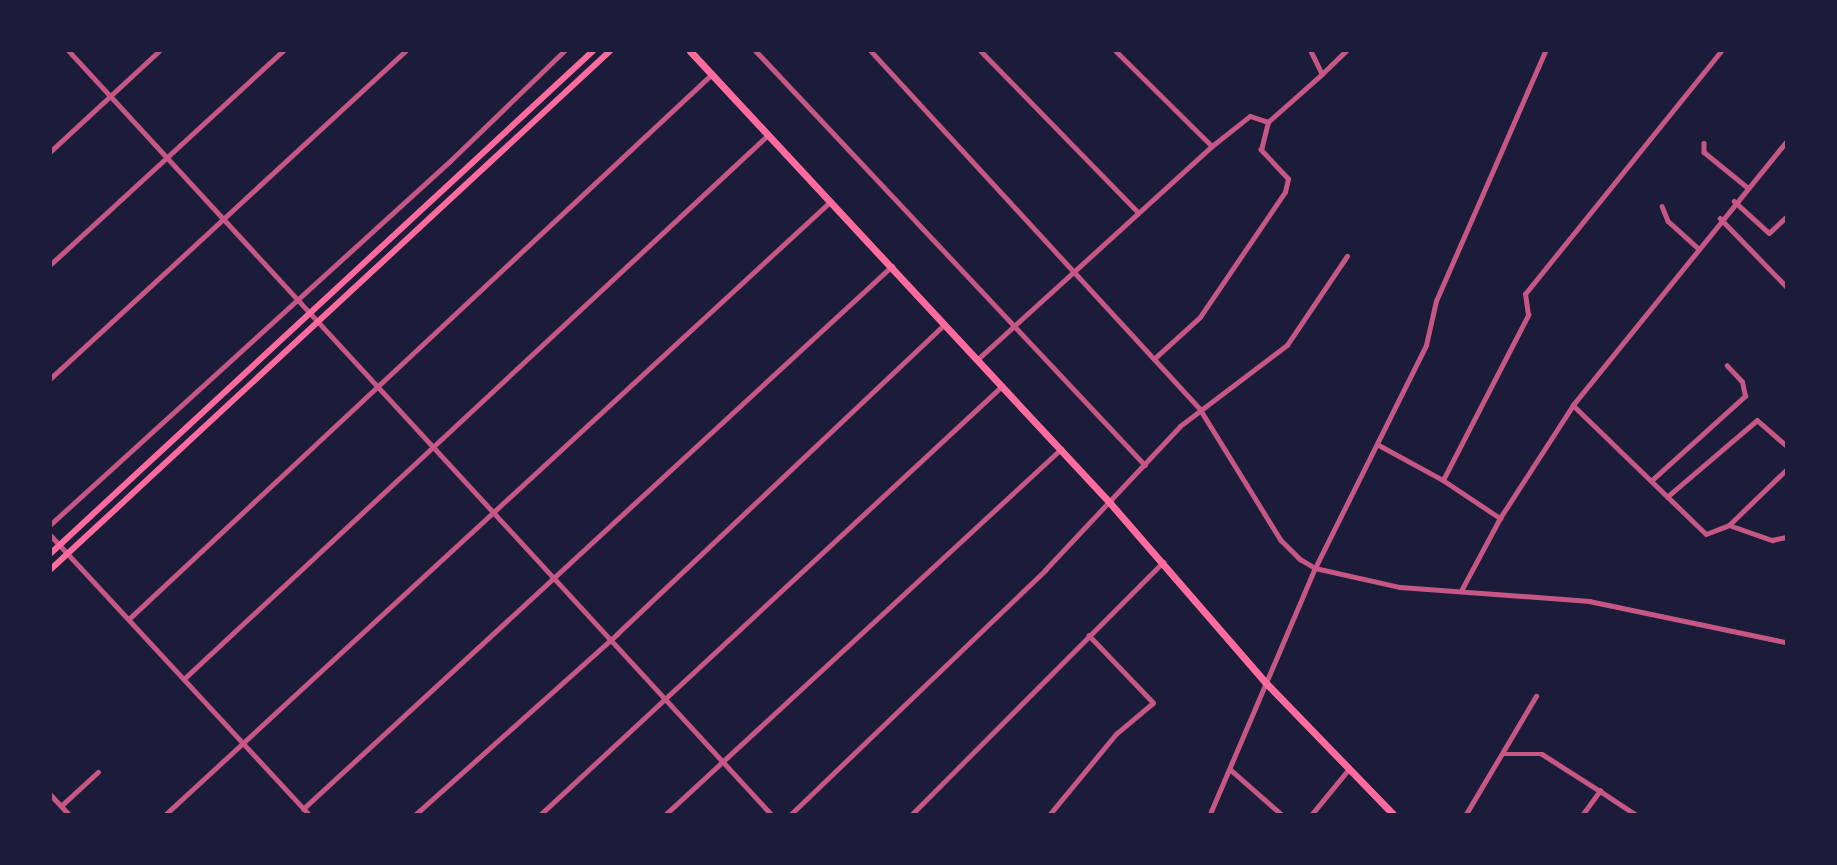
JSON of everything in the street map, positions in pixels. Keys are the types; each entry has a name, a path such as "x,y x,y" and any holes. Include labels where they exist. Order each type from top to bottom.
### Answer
{"main road":[{"path":"51,553 309,310 593,51"},
{"path":"51,569 610,51"},
{"path":"690,51 1003,385 1163,562 1266,684 1392,814"}],"street":[{"path":"69,51 225,217 378,387 495,509 608,639 771,814"},
{"path":"51,152 159,51"},
{"path":"51,264 283,51"},
{"path":"51,379 405,51"},
{"path":"51,524 564,51"},
{"path":"756,51 1145,465"},
{"path":"871,51 1200,409 1281,540 1315,568 1399,587 1462,589 1641,608 1786,642"},
{"path":"981,51 1137,211"},
{"path":"1116,51 1212,146"},
{"path":"1311,51 1322,74"},
{"path":"1155,358 1200,317 1285,192 1288,179 1261,150 1268,122 1346,51"},
{"path":"1210,814 1315,568 1426,345 1436,301 1545,51"},
{"path":"1443,480 1528,316 1525,294 1723,51"},
{"path":"130,618 712,74"},
{"path":"978,359 1073,268 1212,146 1250,116 1268,122"},
{"path":"185,678 769,134"},
{"path":"1462,589 1500,518 1573,405 1720,218 1786,142"},
{"path":"1704,143 1704,152 1747,187"},
{"path":"166,814 831,201"},
{"path":"1734,201 1769,233 1786,217"},
{"path":"1662,206 1668,221 1697,247"},
{"path":"1720,218 1786,286"},
{"path":"791,814 1110,503 1200,409 1287,345 1346,256"},
{"path":"51,536 130,618 306,812 892,266"},
{"path":"416,814 608,639 945,323"},
{"path":"1651,481 1745,396 1742,382 1727,366"},
{"path":"541,814 1003,385"},
{"path":"1573,405 1706,534 1729,525 1786,470"},
{"path":"1667,497 1757,420 1786,445"},
{"path":"1377,444 1443,480 1500,518"},
{"path":"666,814 1061,449"},
{"path":"1729,525 1772,540 1786,537"},
{"path":"912,814 1163,562"},
{"path":"1050,814 1116,734 1153,703 1089,636"},
{"path":"1466,814 1536,696"},
{"path":"1502,754 1542,754 1635,814"},
{"path":"1312,814 1349,769"},
{"path":"1231,770 1281,814"},
{"path":"61,806 98,772"},
{"path":"1583,814 1600,791"},
{"path":"51,795 69,814"}]}
